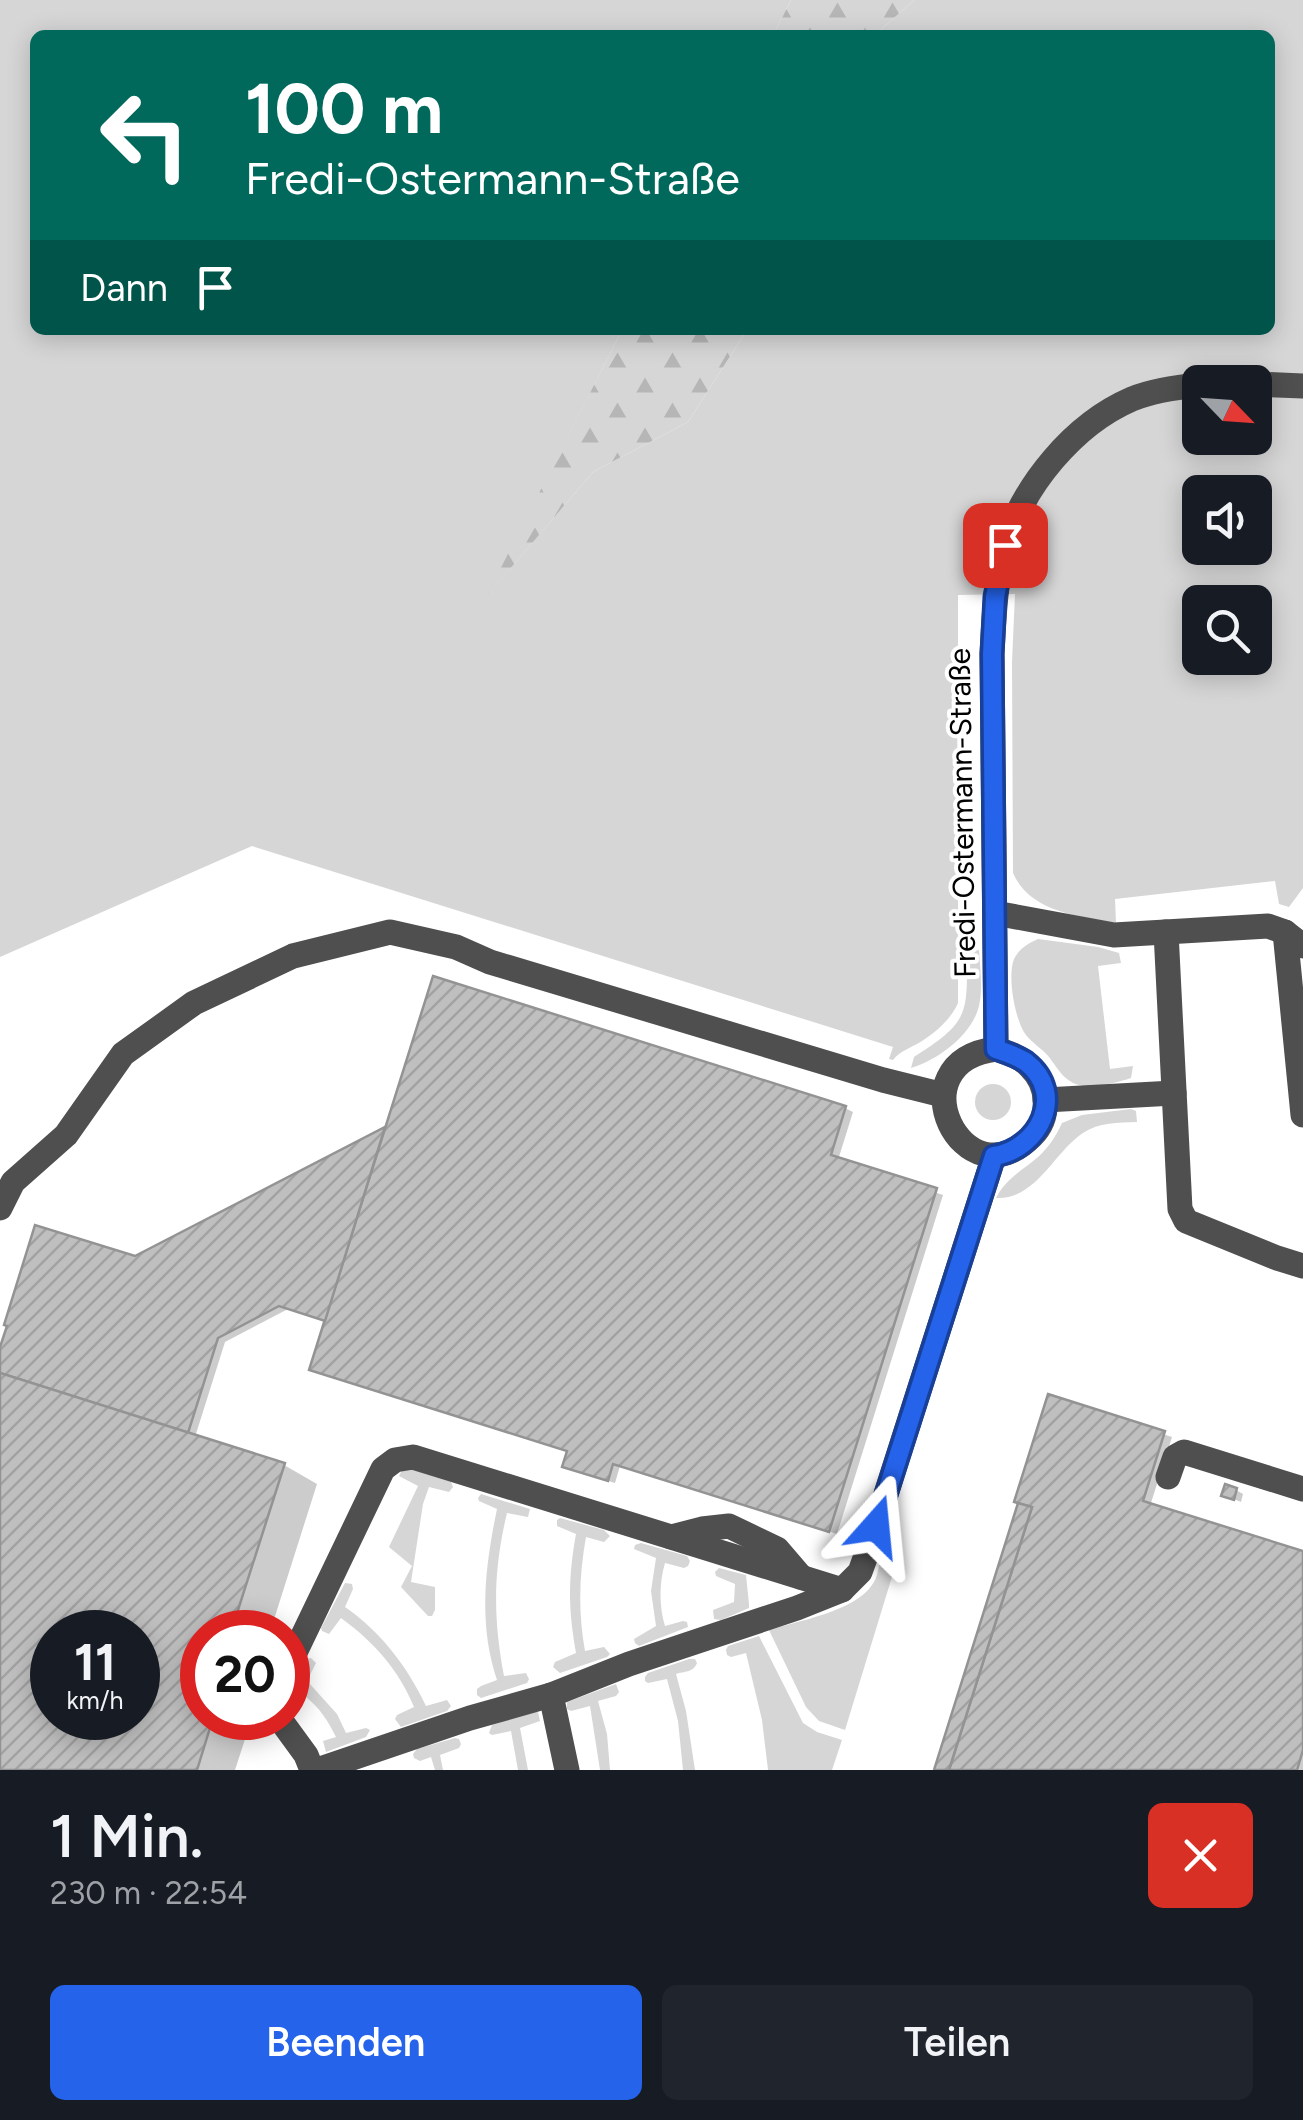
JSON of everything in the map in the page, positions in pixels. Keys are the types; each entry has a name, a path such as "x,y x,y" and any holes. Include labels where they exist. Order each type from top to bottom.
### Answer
{"street":[{"path":"1272,385 1303,386"},
{"name":"Fredi-Ostermann-Straße","path":"996,1049 992,654 995,597 1005,545 1026,496 1059,454 1094,421 1132,400 1182,386"},
{"path":"996,913 1114,935 1268,926 1294,939 1303,1115"},
{"path":"0,1208 13,1182 66,1135 123,1054 194,1003 294,956 390,932 456,947 490,962 943,1095"},
{"path":"1166,932 1180,1209 1186,1221 1303,1266"},
{"path":"996,1049 1028,1064 1038,1076 1045,1111 1039,1130 1024,1144 1008,1154 994,1156 954,1136 943,1095 950,1076 966,1057 996,1049"},
{"path":"1045,1100 1174,1093"},
{"path":"295,1740 314,1770 550,1695 842,1590 860,1572 872,1538 994,1156"},
{"path":"1168,1478 1175,1456 1184,1452 1303,1489"},
{"path":"310,1621 383,1468 396,1460 413,1457 842,1590"},
{"path":"550,1695 567,1770"}],"green space":[{"path":"0,0 791,0 776,30 30,30 30,335 619,335 489,593 593,472 688,422 744,335 1275,335 1275,30 881,30 914,0 1303,0 1303,888 1289,907 1279,904 1275,881 1115,899 1116,923 1057,910 1031,896 1013,873 1015,594 958,595 958,1003 938,1029 893,1060 889,1059 893,1047 252,846 0,957"},
{"path":"791,0 914,0 881,30 776,30"},
{"path":"619,335 744,335 688,422 593,472 486,597"},
{"path":"1038,939 1119,953 1121,963 1098,966 1110,1069 1133,1066 1131,1078 1096,1086 1072,1082 1026,1035 1016,1009 1012,967 1021,950"},
{"path":"979,950 981,992 975,1017 952,1045 911,1068 914,1057 946,1034 962,1014 967,989 967,951"},
{"path":"993,1084 1006,1089 1011,1102 1006,1115 993,1120 980,1115 975,1102 980,1089"},
{"path":"1136,1111 1137,1122 1089,1129 1033,1183 1010,1197 996,1198 1009,1180 1046,1149 1062,1123 1082,1115"},
{"path":"412,1469 451,1482 453,1487 449,1492 429,1487 423,1504 411,1582 435,1587 432,1616 401,1587 412,1566 389,1547 418,1486 399,1476 402,1470"},
{"path":"481,1494 530,1509 528,1517 507,1513 496,1594 504,1676 526,1673 529,1679 481,1698 477,1689 497,1680 487,1637 485,1595 497,1509 479,1501"},
{"path":"560,1518 604,1530 610,1536 604,1542 586,1537 580,1594 585,1651 604,1647 610,1654 560,1673 553,1667 555,1662 576,1653 570,1594 576,1534 557,1526"},
{"path":"641,1543 687,1556 690,1561 684,1568 665,1563 661,1595 665,1626 683,1621 688,1627 639,1646 634,1639 656,1626 651,1591 656,1558 634,1549"},
{"path":"880,1562 895,1567 845,1730 819,1721 806,1707 769,1630 853,1602 874,1583"},
{"path":"719,1568 746,1575 749,1604 749,1608 721,1620 714,1619 713,1610 734,1602 735,1584 716,1576"},
{"path":"345,1583 352,1584 353,1589 345,1607 392,1651 426,1706 447,1700 451,1706 447,1711 401,1727 395,1719 397,1715 414,1707 384,1657 341,1618 329,1634 322,1631"},
{"path":"759,1636 803,1723 842,1740 832,1770 768,1770 762,1720 746,1653 731,1657 726,1650"},
{"path":"695,1659 695,1666 676,1674 695,1770 683,1770 678,1721 667,1679 648,1683 645,1677"},
{"path":"310,1684 337,1714 346,1733 370,1730 366,1737 326,1752 323,1741 336,1737 310,1701"},
{"path":"616,1684 616,1696 598,1701 607,1734 610,1770 600,1770 590,1706 571,1711 567,1702"},
{"path":"538,1712 540,1721 520,1728 528,1770 518,1770 511,1731 489,1733 492,1725"},
{"path":"455,1738 461,1744 459,1748 440,1755 443,1770 435,1770 431,1757 420,1761 414,1758 417,1749"}],"building":[{"path":"433,976 846,1106 831,1155 937,1188 829,1532 613,1464 608,1481 562,1467 567,1451 309,1370"},
{"path":"385,1127 325,1321 279,1306 218,1338 188,1433 0,1373 0,1347 7,1326 4,1325 35,1225 135,1256"},
{"path":"0,1373 285,1463 238,1610 180,1610 180,1740 206,1740 197,1770 0,1770"},
{"path":"1048,1394 1165,1431 1143,1501 1303,1551 1303,1750 1297,1770 949,1770 1032,1507 1014,1502"},
{"path":"1225,1484 1237,1488 1234,1500 1221,1496"},
{"path":"1018,1503 1032,1507 949,1770 934,1770"}],"route":[{"path":"876,1526 994,1156 1008,1154 1024,1144 1039,1130 1045,1111 1038,1076 1028,1064 996,1049 992,654 995,597 1005,545"}]}
